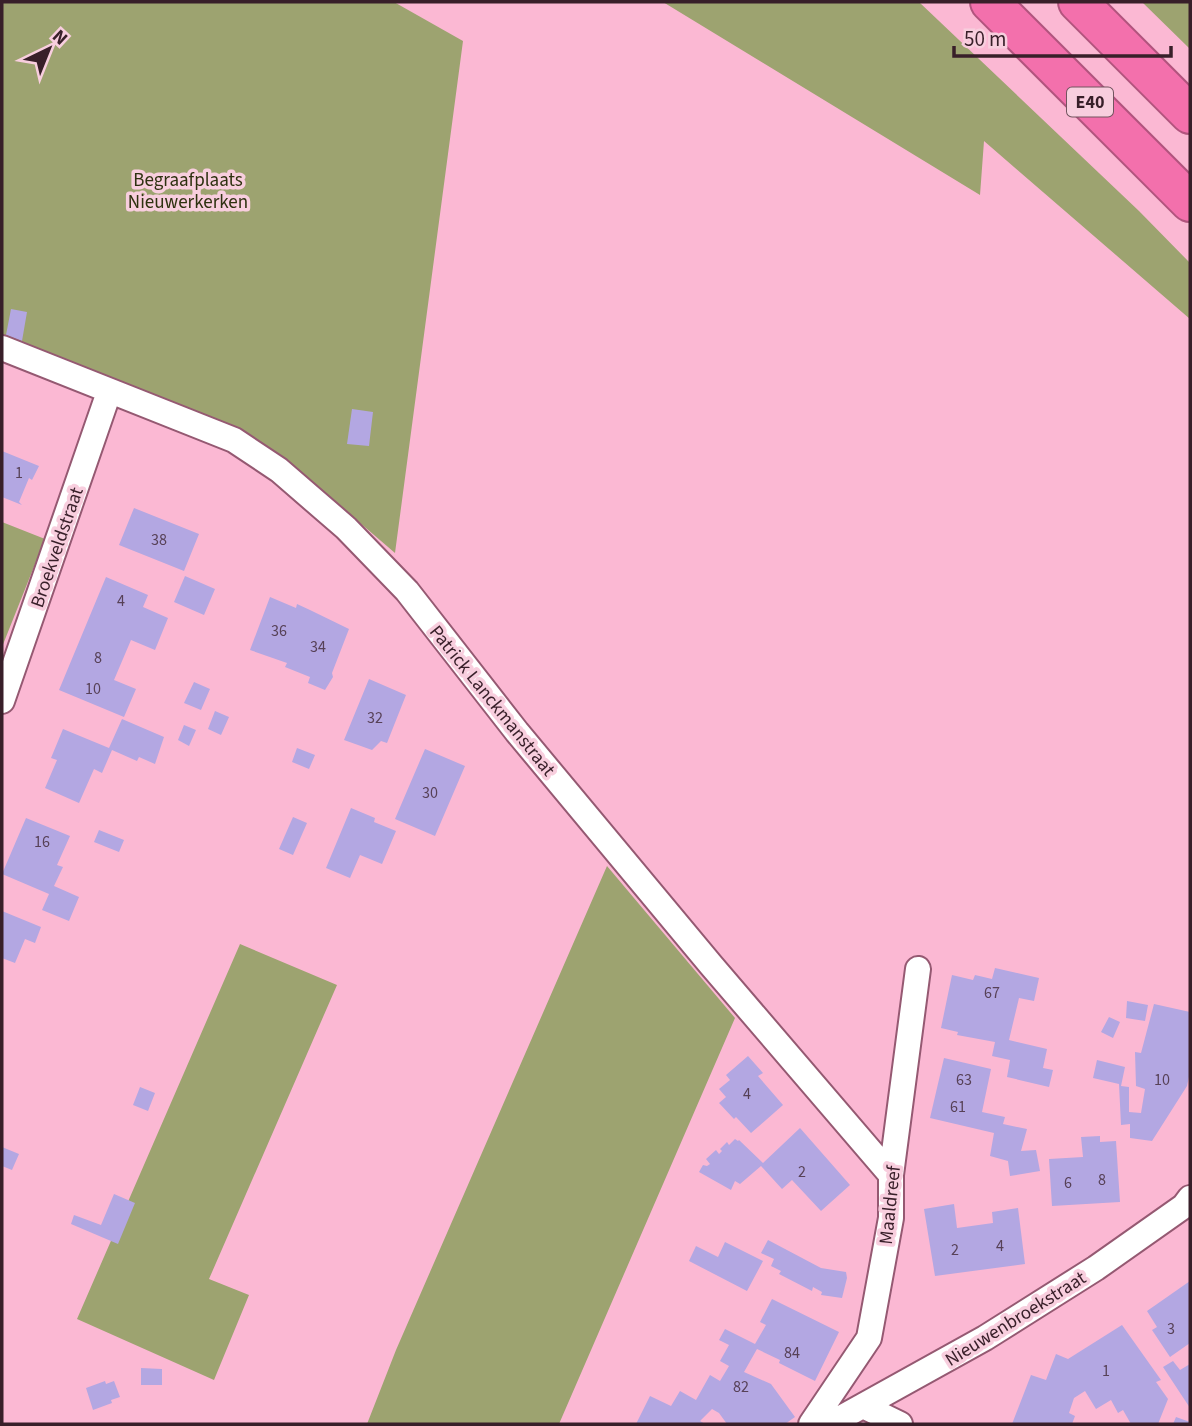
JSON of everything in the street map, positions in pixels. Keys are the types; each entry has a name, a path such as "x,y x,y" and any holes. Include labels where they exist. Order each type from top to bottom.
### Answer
{"highway":[{"name":"E40","path":"989,2 1190,202"},
{"path":"1078,2 1190,114"}],"street":[{"name":"Patrick Lanckmanstraat","path":"2,348 234,440 279,470 346,528 407,591 526,743 891,1175"},
{"name":"Broekveldstraat","path":"2,701 109,392"},
{"name":"Maaldreef","path":"811,1424 869,1338 891,1218 891,1175 918,969"},
{"name":"Nieuwenbroekstraat","path":"830,1424 996,1331 1096,1268 1184,1206 1190,1198"},
{"path":"863,1406 900,1424"}],"green space":[{"name":"Begraafplaats Nieuwerkerken","path":"2,2 394,2 463,41 395,553 288,461 236,432 2,339"},
{"path":"663,2 919,2 1190,263 1190,319 984,141 980,195"},
{"path":"1142,2 1190,2 1190,49"},
{"path":"2,522 45,539 2,647"},
{"path":"607,866 735,1018 559,1424 367,1424 396,1350"},
{"path":"240,944 337,985 209,1279 249,1295 214,1380 77,1319"}],"building":[{"path":"11,309 27,312 22,341 6,335"},
{"path":"352,409 373,412 369,446 347,444"},
{"path":"2,451 39,466 32,480 29,478 19,502 22,505 2,497"},
{"path":"134,508 199,534 184,571 119,545"},
{"path":"185,576 215,589 204,615 174,602"},
{"path":"106,577 148,595 143,607 168,618 155,650 131,640 114,680 136,689 124,717 59,690"},
{"path":"270,597 296,608 297,604 349,629 332,673 333,677 325,690 308,683 310,677 285,667 287,663 250,650"},
{"path":"369,679 406,695 387,743 381,741 372,750 344,740"},
{"path":"194,682 210,689 201,710 184,703"},
{"path":"215,711 229,717 221,735 208,729"},
{"path":"122,719 164,737 155,764 139,757 137,761 112,750 102,773 94,769 79,803 45,788 57,760 51,758 63,729 109,748"},
{"path":"184,725 196,730 189,746 178,740"},
{"path":"297,748 315,755 309,769 292,762"},
{"path":"425,749 465,766 435,836 395,819"},
{"path":"351,808 396,831 382,864 360,855 350,878 326,868"},
{"path":"293,817 307,823 293,855 279,849"},
{"path":"26,818 70,836 57,865 63,867 54,886 79,897 69,921 42,910 49,894 2,874"},
{"path":"99,830 124,840 119,852 94,842"},
{"path":"2,911 41,927 35,943 25,939 15,963 2,958"},
{"path":"995,968 1039,978 1034,1001 1019,998 1009,1040 1047,1049 1043,1068 1053,1070 1049,1087 1007,1077 1010,1060 992,1056 995,1042 957,1035 958,1032 941,1028 952,975 973,980 975,975 992,979"},
{"path":"1127,1001 1148,1005 1145,1021 1126,1018"},
{"path":"1154,1004 1190,1012 1190,1072 1187,1086 1152,1141 1130,1138 1130,1124 1121,1125 1119,1084 1093,1078 1097,1060 1125,1067 1121,1086 1129,1087 1129,1112 1141,1113 1145,1089 1136,1086 1135,1052 1141,1053"},
{"path":"1109,1017 1120,1022 1113,1038 1101,1032"},
{"path":"748,1056 763,1073 758,1076 783,1105 751,1133 719,1103 726,1097 719,1089 730,1080 726,1075"},
{"path":"944,1058 991,1069 982,1112 1005,1117 1003,1124 1027,1129 1021,1151 1036,1150 1040,1171 1010,1176 1008,1161 990,1156 994,1133 930,1118"},
{"path":"140,1087 155,1093 148,1111 133,1105"},
{"path":"800,1128 850,1185 821,1211 792,1180 782,1189 761,1166 740,1184 735,1181 731,1190 699,1172 703,1165 710,1164 706,1159 716,1150 719,1154 727,1142 729,1145 735,1139 763,1163"},
{"path":"1100,1136 1100,1142 1116,1141 1120,1202 1052,1206 1049,1159 1083,1157 1081,1137"},
{"path":"2,1147 19,1154 12,1170 2,1166"},
{"path":"114,1194 135,1203 118,1244 71,1224 74,1215 101,1225"},
{"path":"954,1204 957,1228 993,1223 992,1212 1018,1208 1025,1264 935,1276 924,1209"},
{"path":"768,1240 821,1268 846,1272 842,1298 821,1295 822,1292 813,1287 812,1291 779,1274 781,1271 771,1266 774,1259 761,1253"},
{"path":"725,1242 763,1261 747,1291 689,1261 696,1246 718,1257"},
{"path":"1190,1281 1190,1343 1170,1357 1152,1330 1157,1327 1147,1311"},
{"path":"772,1299 839,1332 815,1381 757,1349 744,1372 771,1384 795,1417 785,1424 727,1424 719,1413 712,1409 700,1421 705,1424 636,1424 650,1396 671,1406 680,1391 696,1400 710,1375 720,1381 729,1366 720,1361 729,1345 719,1340 725,1329 755,1344 766,1325 760,1322"},
{"path":"1122,1325 1161,1380 1156,1382 1168,1399 1158,1424 1131,1424 1123,1410 1118,1413 1111,1400 1096,1409 1085,1391 1074,1398 1069,1413 1075,1416 1072,1424 1012,1424 1031,1375 1046,1380 1056,1354 1068,1359"},
{"path":"1173,1361 1180,1370 1190,1364 1190,1408 1163,1367"},
{"path":"141,1368 162,1369 162,1385 141,1385"},
{"path":"105,1381 106,1384 114,1381 120,1397 93,1410 86,1388"},
{"path":"1176,1417 1190,1422 1190,1424 1173,1424"}]}
